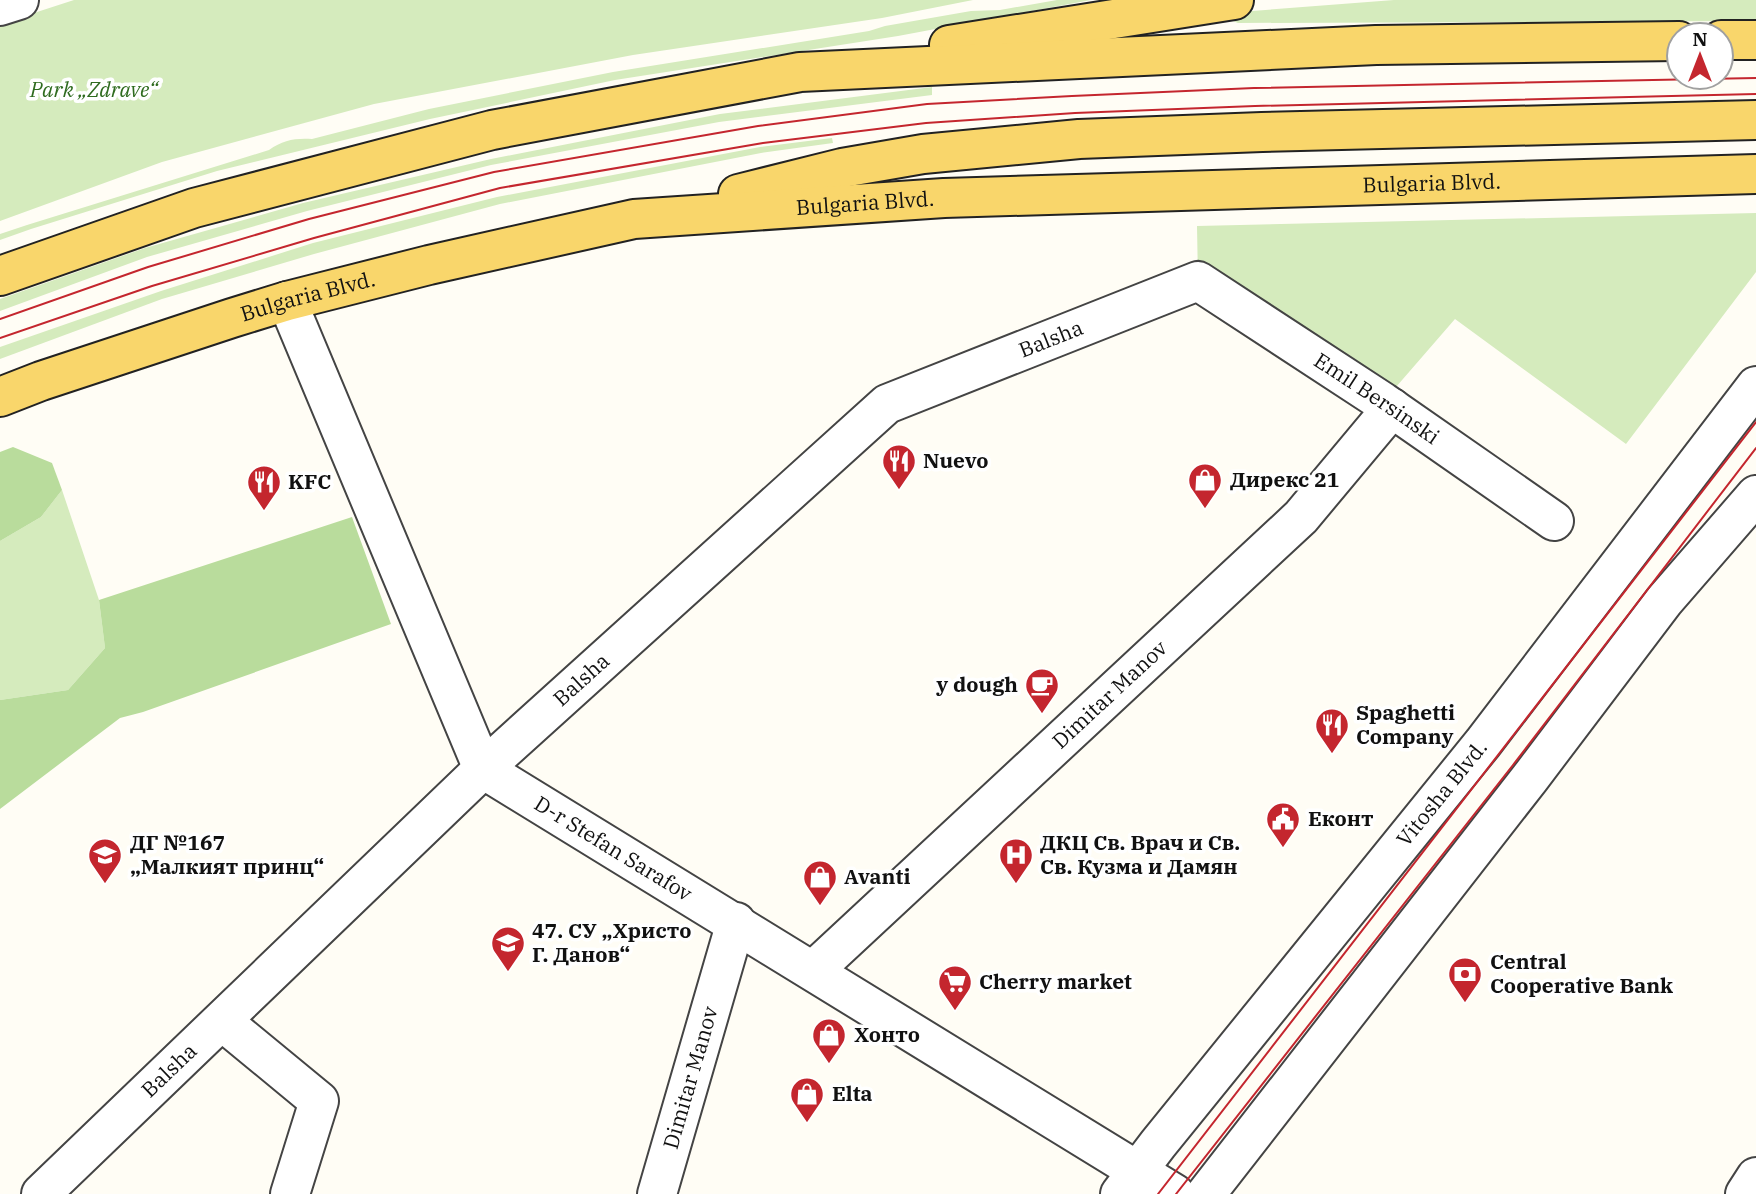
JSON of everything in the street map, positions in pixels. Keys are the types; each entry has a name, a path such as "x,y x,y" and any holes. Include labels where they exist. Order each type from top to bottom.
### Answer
{"main road":[{"path":"0,276 194,208 492,130 981,39 1234,0"},
{"path":"1735,40 1756,40"},
{"path":"800,72 1376,45 1665,41"},
{"path":"634,219 842,168 923,154 1079,139 1262,132 1756,121"},
{"name":"Bulgaria Blvd.","path":"0,397 65,373 287,301 429,265 634,219 944,198 1756,174"}],"street":[{"path":"0,6 19,0"},
{"name":"Emil Bersinski","path":"1198,281 1392,408 1554,521"},
{"name":"Balsha","path":"41,1194 483,769 887,404 1198,281"},
{"path":"287,301 483,769"},
{"name":"Vitosha Blvd.","path":"1129,1182 1483,743 1756,386"},
{"name":"Dimitar Manov","path":"814,970 1301,517 1392,408"},
{"path":"1206,1194 1530,778 1664,601 1756,495"},
{"name":"D-r Stefan Sarafov","path":"483,769 814,970 1129,1182 1175,1194"},
{"name":"Dimitar Manov","path":"657,1194 736,922"},
{"path":"222,1021 319,1101 290,1194"},
{"path":"1745,1194 1756,1177"}],"green space":[{"name":"Park „Zdrave“","path":"74,0 973,0 882,18 633,55 374,104 162,162 0,221 0,24"},
{"path":"1057,0 1091,0 898,36 615,80 430,119 217,171 0,240 0,234 269,150 289,140 312,139 429,109 613,72 869,31 971,11 1000,10"},
{"path":"1394,0 1756,0 1756,21 1238,23 1232,18 1239,12"},
{"path":"932,87 932,95 719,122 491,165 307,211 147,257 0,311 0,299 145,248 303,203 491,159 720,114"},
{"path":"832,138 833,143 761,153 500,204 314,254 162,299 0,359 0,347 161,291 313,243 497,197 760,147"},
{"path":"1756,213 1756,272 1626,444 1455,319 1383,402 1198,281 1197,226"},
{"path":"13,447 52,463 62,490 41,517 0,541 0,452"},
{"path":"62,490 99,600 105,648 68,690 0,700 0,541 41,517"},
{"path":"352,517 391,624 120,718 0,809 0,700 68,690 105,648 99,600"}],"tram line":[{"path":"0,319 148,267 309,219 494,172 758,126 927,104 1072,96 1254,88 1756,78"},
{"path":"0,338 152,286 314,238 500,188 763,143 926,123 1075,113 1756,94"},
{"path":"1158,1194 1756,422"},
{"path":"1176,1194 1513,765 1756,448"}],"place":[{"name":"Nuevo","path":"899,491"},
{"name":"Дирекс 21","path":"1205,510"},
{"name":"KFC","path":"264,512"},
{"name":"y dough","path":"1042,715"},
{"name":"Spaghetti Company","path":"1332,755"},
{"name":"Еконт","path":"1283,849"},
{"name":"ДГ №167 „Малкият принц“","path":"105,885"},
{"name":"ДКЦ Св. Врач и Св. Св. Кузма и Дамян","path":"1016,885"},
{"name":"Avanti","path":"820,907"},
{"name":"47. СУ „Христо Г. Данов“","path":"508,973"},
{"name":"Central Cooperative Bank","path":"1465,1004"},
{"name":"Cherry market","path":"955,1012"},
{"name":"Хонто","path":"829,1065"},
{"name":"Elta","path":"807,1124"}]}
